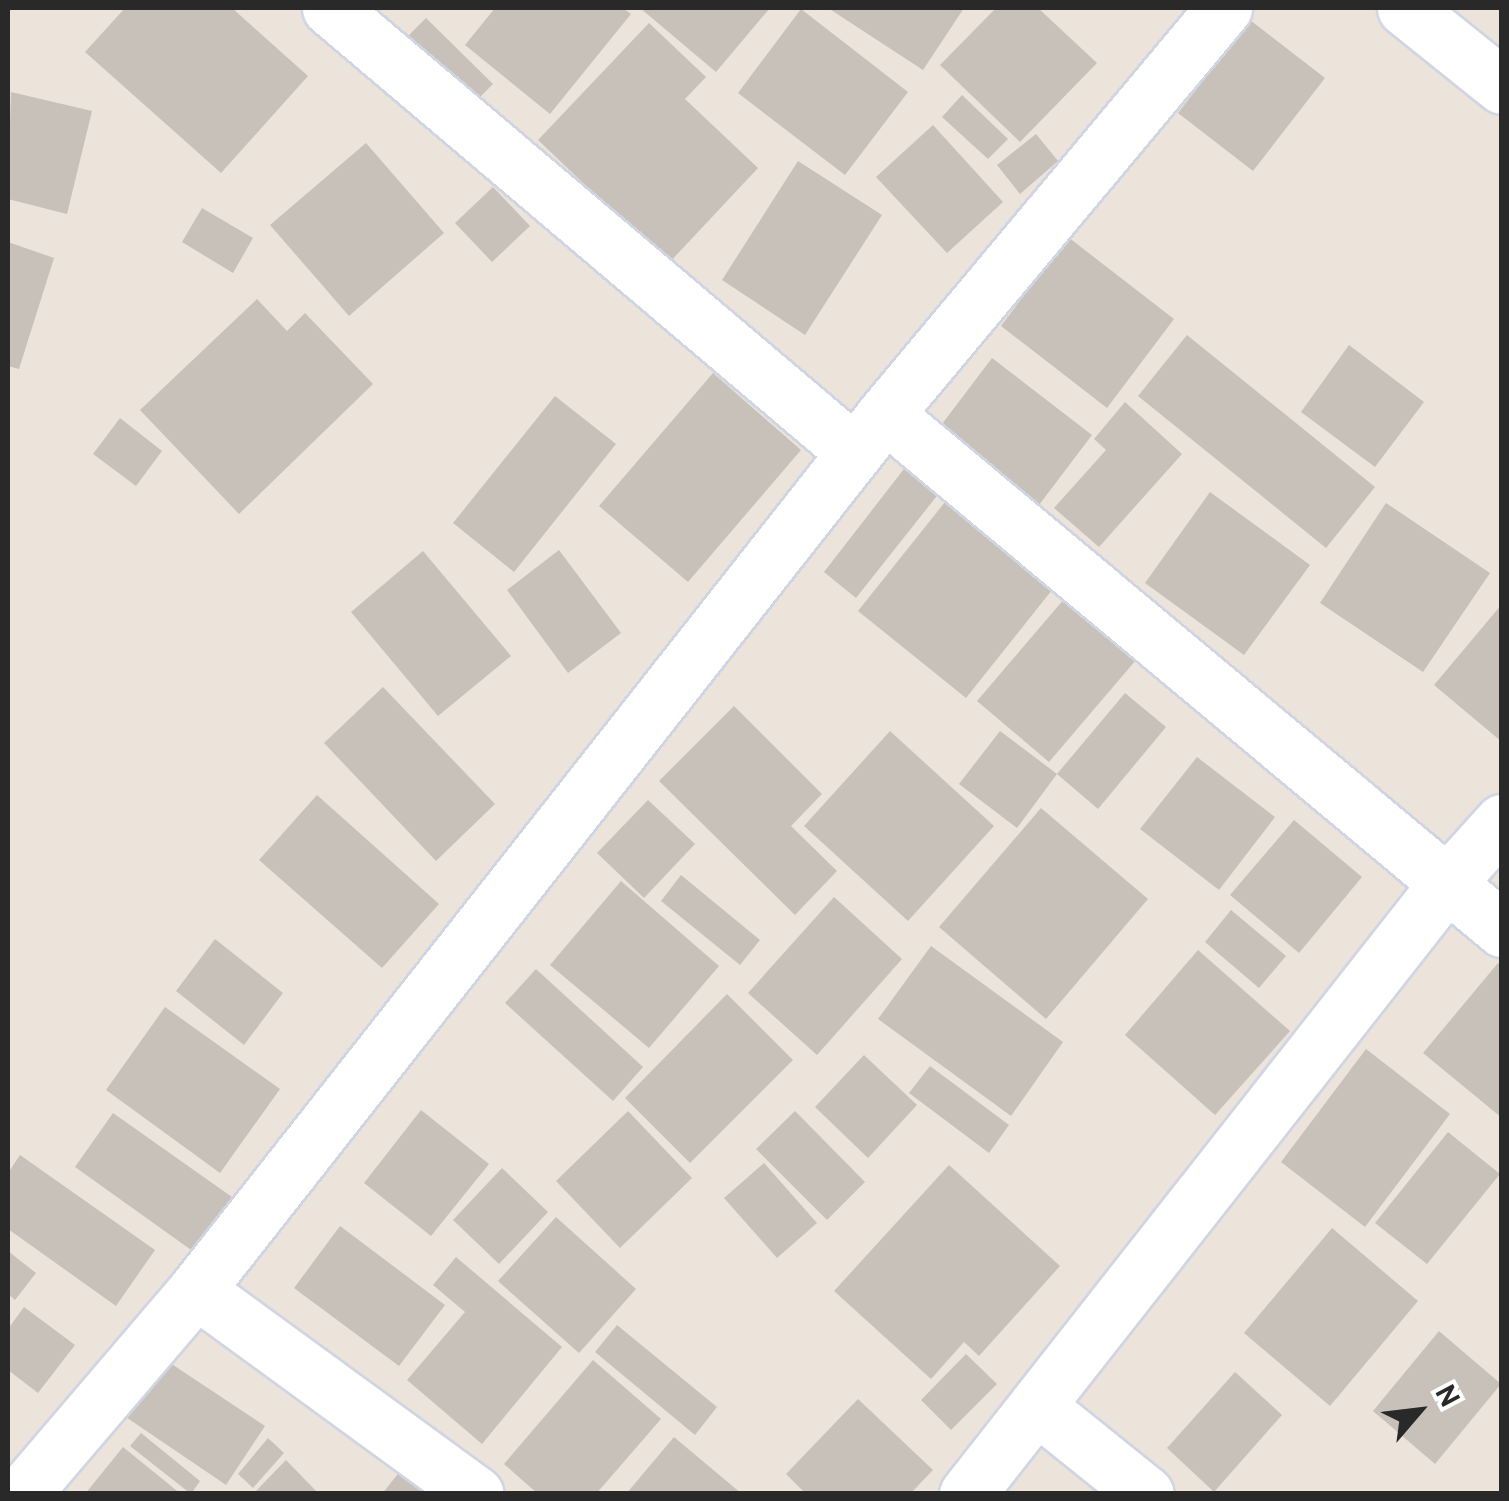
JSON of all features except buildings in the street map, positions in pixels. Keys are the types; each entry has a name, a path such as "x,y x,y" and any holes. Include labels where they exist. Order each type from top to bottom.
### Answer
{"street":[{"path":"330,8 1502,929"},
{"path":"22,1494 196,1290 869,433 1224,8"},
{"path":"1405,8 1502,86"},
{"path":"966,1494 1039,1408 1446,883 1502,822"},
{"path":"196,1290 476,1494"},
{"path":"1039,1408 1146,1494"}]}
